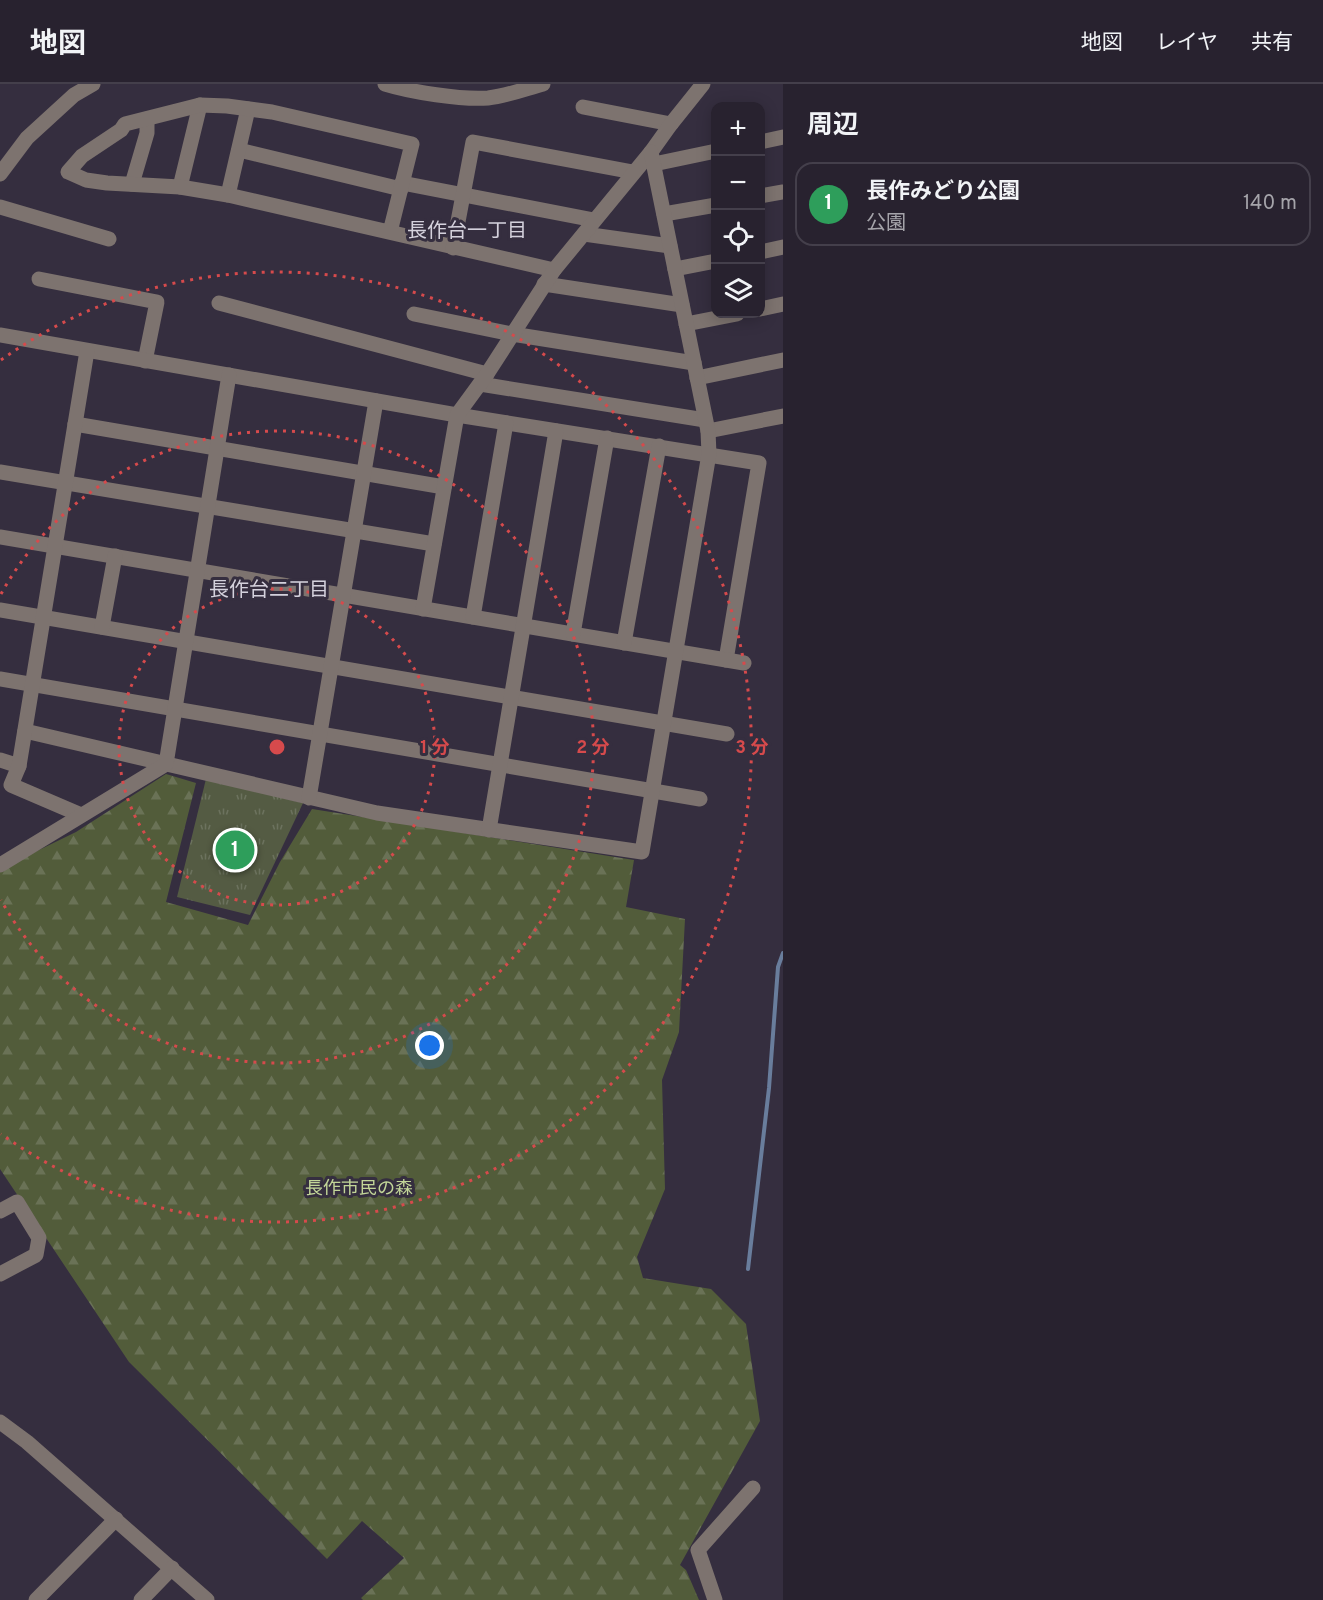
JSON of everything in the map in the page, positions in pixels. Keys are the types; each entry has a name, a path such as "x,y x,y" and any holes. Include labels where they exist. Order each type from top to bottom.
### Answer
{"street":[{"path":"0,174 27,138 74,95 93,84"},
{"path":"385,84 430,93 487,98 543,84"},
{"path":"423,609 457,415 554,270 633,172 652,158 670,124 703,84"},
{"path":"180,187 200,105"},
{"path":"390,232 412,144 339,126 248,109 200,105 125,124 82,156 68,172 86,180 180,187 228,195 554,270"},
{"path":"583,107 670,124"},
{"path":"228,195 248,109"},
{"path":"132,184 147,134 147,119"},
{"path":"765,141 783,137"},
{"path":"453,248 473,142 633,172"},
{"path":"239,150 402,186 463,194 594,220"},
{"path":"652,158 711,152"},
{"path":"25,731 377,813 642,852 709,454 706,425 652,158"},
{"path":"765,195 783,192"},
{"path":"664,214 711,205"},
{"path":"0,207 109,239"},
{"path":"584,234 670,246"},
{"path":"765,251 783,247"},
{"path":"675,269 711,262"},
{"path":"39,279 157,302 145,361"},
{"path":"544,284 682,305"},
{"path":"219,303 483,379 706,425 783,416"},
{"path":"765,308 783,304"},
{"path":"414,314 695,370 783,360"},
{"path":"686,324 717,318"},
{"path":"0,335 457,415 759,463 726,660"},
{"path":"81,815 11,784 19,766 87,351"},
{"path":"0,865 166,764 229,375"},
{"path":"309,798 376,401"},
{"path":"473,617 506,423"},
{"path":"75,424 444,487"},
{"path":"489,830 556,430"},
{"path":"573,634 607,438"},
{"path":"624,643 658,446"},
{"path":"0,472 434,544"},
{"path":"0,537 744,663"},
{"path":"102,627 115,556"},
{"path":"0,610 727,734"},
{"path":"0,679 700,799"},
{"path":"0,760 19,766"},
{"path":"0,1210 17,1202 39,1238 36,1255 0,1274"},
{"path":"0,1422 27,1442 207,1600"},
{"path":"715,1600 698,1550 753,1488"},
{"path":"36,1600 116,1519"},
{"path":"141,1600 172,1568"}],"green space":[{"name":"長作市民の森","path":"166,774 196,783 166,902 248,925 280,862 312,809 634,860 626,907 685,919 679,1032 662,1080 665,1189 637,1257 643,1278 711,1289 746,1324 760,1421 680,1565 686,1570 699,1600 363,1600 361,1598 404,1558 362,1521 327,1559 129,1362 0,1169 0,869 76,832"},
{"path":"206,779 303,803 250,915 177,897"}],"waterway":[{"path":"748,1269 769,1088 778,967 783,953"}],"place":[{"name":"長作みどり公園","path":"235,850"}],"district":[{"name":"長作台一丁目","path":"467,230"},
{"name":"長作台二丁目","path":"269,589"}]}
